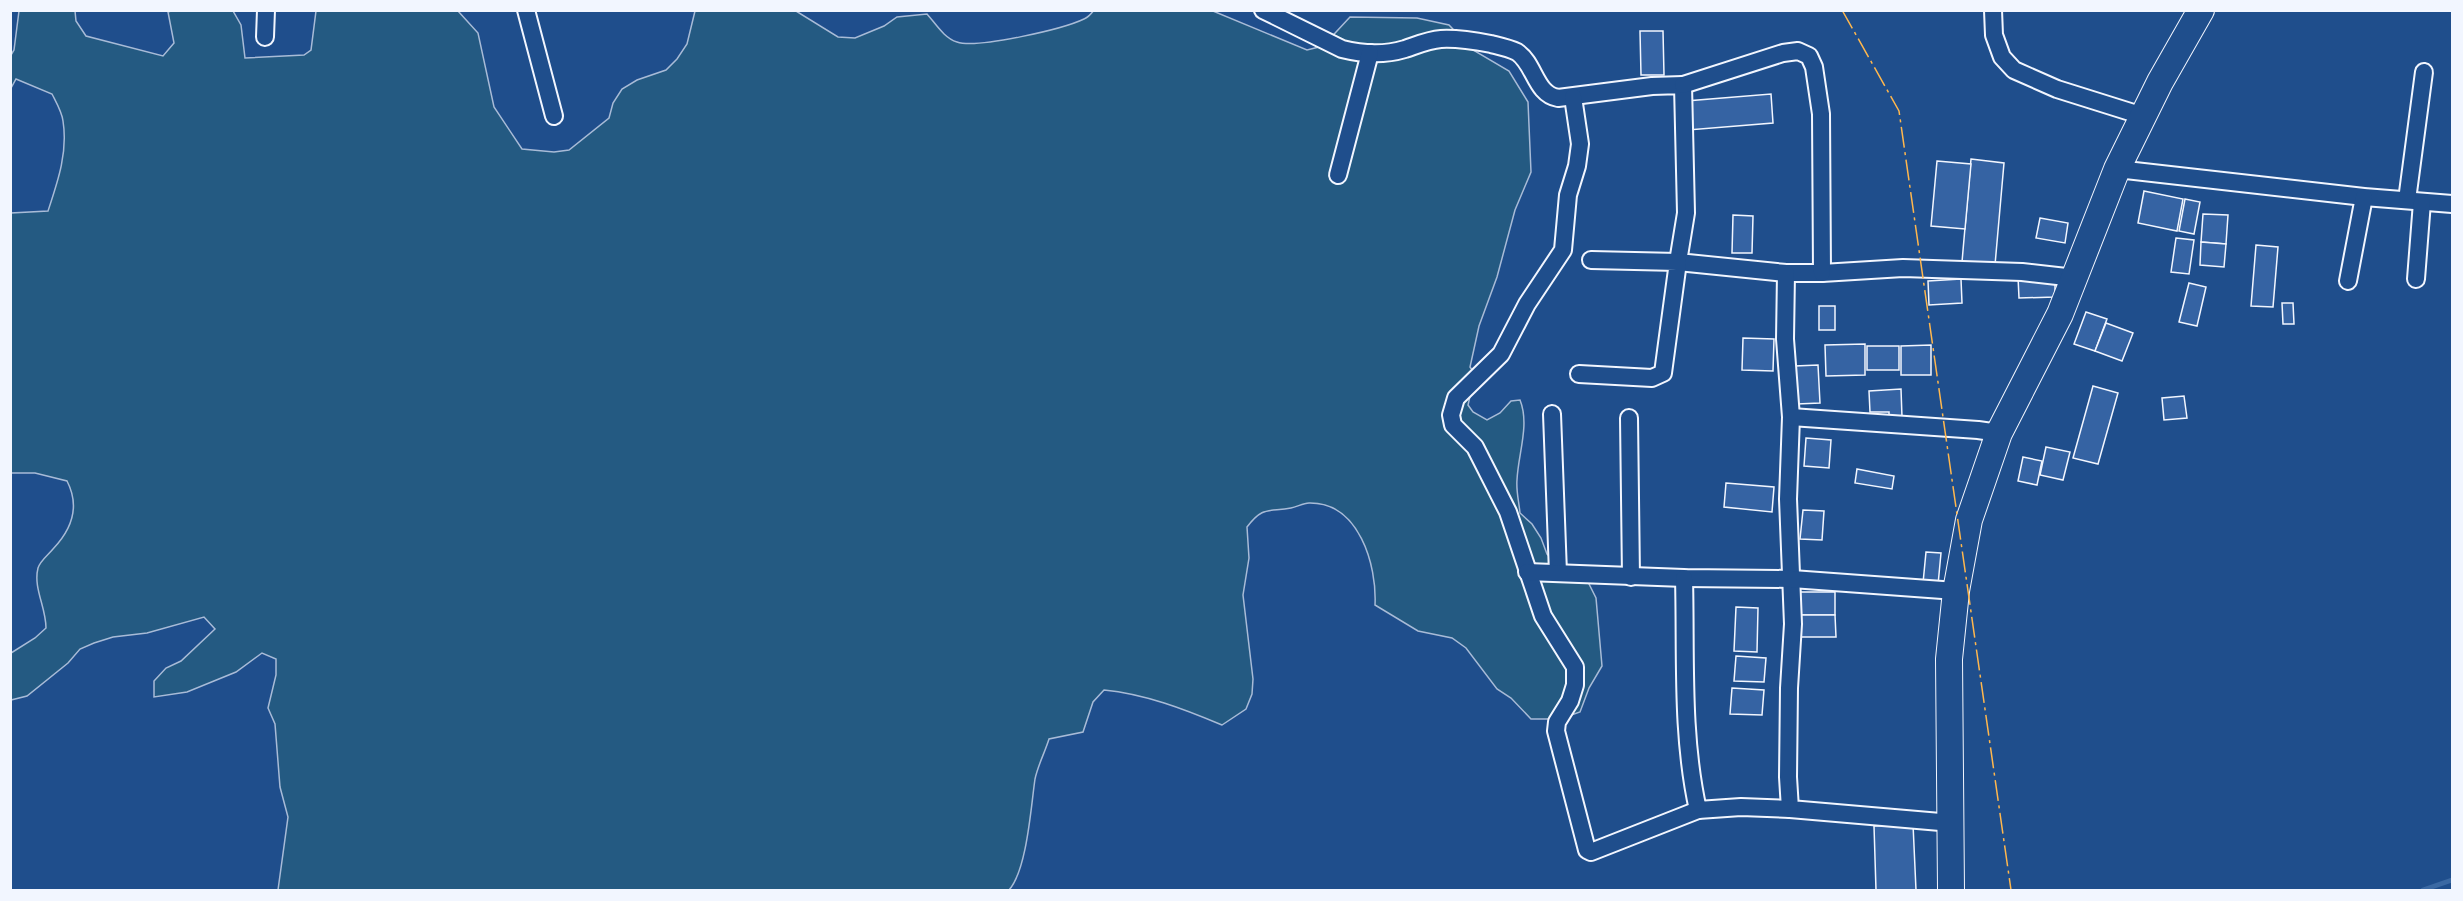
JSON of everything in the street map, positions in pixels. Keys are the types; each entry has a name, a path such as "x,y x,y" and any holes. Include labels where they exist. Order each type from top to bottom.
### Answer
{"main road":[{"path":"1951,891 1949,659 1956,591 1969,520 1999,433 2060,314 2117,169 2201,10"}],"street":[{"path":"265,37 266,10"},
{"path":"526,10 554,116"},
{"path":"1263,10 1342,49 1370,53 1403,49 1442,39 1489,43 1517,53 1527,62 1539,85 1550,97 1573,97 1641,87 1683,85 1783,53 1798,51 1809,56 1814,66 1821,114 1822,273"},
{"path":"1993,10 1994,35 2002,57 2014,70 2056,89 2143,116"},
{"path":"1338,175 1370,53"},
{"path":"2416,279 2414,201 2424,72"},
{"path":"1578,374 1652,378 1663,373 1686,213 1683,85"},
{"path":"1573,97 1580,144 1577,166 1568,195 1563,250 1527,304 1501,354 1456,398 1451,415 1453,425 1475,447 1508,512 1544,616 1569,653 1575,667 1575,685 1570,701 1557,722 1556,730 1587,850 1592,852 1698,810 1741,807 1790,809 1952,823"},
{"path":"2117,169 2364,197 2452,204"},
{"path":"2348,281 2364,197"},
{"path":"1591,260 1678,262 1786,273 1903,268 2022,272 2075,278"},
{"path":"1786,273 1785,339 1791,417 1788,499 1793,624 1788,777 1790,809"},
{"path":"1552,414 1558,573"},
{"path":"1791,417 1999,433"},
{"path":"1629,418 1631,577"},
{"path":"1527,572 1631,577 1792,579 1956,591"},
{"path":"1684,578 1686,710 1690,769 1698,810"}],"shaded area":[{"path":"1094,10 1213,11 1307,50 1323,46 1350,17 1417,18 1449,25 1473,50 1509,71 1528,102 1531,172 1515,210 1497,277 1479,326 1470,367 1475,374 1468,405 1473,412 1487,420 1500,413 1511,401 1520,400 1524,419 1517,484 1520,513 1532,524 1547,554 1559,565 1586,578 1596,598 1602,666 1589,688 1580,712 1560,719 1531,719 1511,698 1497,689 1466,648 1452,638 1418,631 1375,605 1373,572 1362,539 1341,513 1326,505 1309,503 1262,513 1247,527 1249,558 1243,595 1253,679 1252,694 1246,709 1222,725 1164,703 1104,690 1093,702 1083,732 1049,739 1035,779 1024,853 1015,881 1009,890 278,890 288,817 280,787 275,724 268,708 276,675 276,659 262,653 236,672 187,692 154,697 154,681 166,668 181,661 215,629 204,617 147,633 113,637 80,649 68,663 27,696 11,700 11,653 46,628 37,583 38,568 65,533 73,508 71,490 67,481 35,473 11,473 11,213 48,211 58,178 64,144 62,118 52,94 16,79 11,88 11,55 14,50 19,11 75,11 76,21 86,36 163,56 174,43 168,12 233,11 241,25 245,58 304,55 311,50 316,11 458,11 478,33 494,107 522,149 554,152 569,150 609,118 613,103 622,89 637,80 666,70 677,59 687,44 695,11 796,11 838,37 855,38 884,26 897,17 927,14 940,30 957,42 982,43 1058,28 1086,18"}],"building":[{"path":"1640,31 1663,31 1664,75 1641,75"},
{"path":"1771,94 1773,123 1688,130 1686,101"},
{"path":"1971,159 2004,163 1995,265 1962,262"},
{"path":"1937,161 1971,164 1965,229 1931,226"},
{"path":"2144,191 2183,199 2177,231 2138,223"},
{"path":"2185,199 2200,202 2194,234 2179,231"},
{"path":"2203,214 2228,215 2226,244 2201,242"},
{"path":"1733,215 1753,216 1752,253 1732,253"},
{"path":"2040,218 2068,223 2065,243 2036,238"},
{"path":"2176,238 2194,240 2189,274 2171,272"},
{"path":"2201,242 2226,244 2224,267 2200,265"},
{"path":"2256,245 2278,247 2273,307 2251,306"},
{"path":"2018,277 2055,277 2055,297 2019,298"},
{"path":"1961,279 1962,303 1929,305 1928,281"},
{"path":"2189,283 2206,287 2197,326 2179,322"},
{"path":"2282,303 2293,303 2294,324 2283,324"},
{"path":"1819,306 1835,306 1835,330 1819,330"},
{"path":"2086,312 2107,319 2095,351 2074,344"},
{"path":"2106,323 2133,333 2122,361 2095,351"},
{"path":"1743,338 1774,339 1773,371 1742,370"},
{"path":"1865,344 1865,375 1826,376 1825,345"},
{"path":"1931,345 1931,375 1901,375 1901,346"},
{"path":"1867,346 1899,346 1899,370 1867,370"},
{"path":"1818,365 1820,403 1797,404 1795,366"},
{"path":"2093,386 2118,393 2098,464 2073,458"},
{"path":"1901,389 1902,417 1889,418 1889,412 1870,412 1869,391"},
{"path":"2184,396 2187,418 2164,420 2162,398"},
{"path":"1806,438 1831,440 1829,468 1804,466"},
{"path":"2046,447 2070,452 2063,480 2040,475"},
{"path":"2023,457 2042,461 2037,485 2018,481"},
{"path":"1857,469 1894,476 1892,489 1855,483"},
{"path":"1726,483 1774,487 1772,512 1724,507"},
{"path":"1803,510 1824,511 1822,540 1800,539"},
{"path":"1926,552 1941,553 1938,585 1923,583"},
{"path":"1797,592 1835,592 1835,615 1797,615"},
{"path":"1736,607 1758,608 1757,652 1734,651"},
{"path":"1797,615 1835,615 1836,637 1797,637"},
{"path":"1736,656 1766,658 1764,682 1734,681"},
{"path":"1732,688 1764,690 1762,715 1730,714"},
{"path":"1913,824 1916,890 1876,890 1874,826"}],"waterway":[{"path":"2423,890 2452,880"}],"power":[{"path":"1842,10 1899,111 2011,890"}]}
